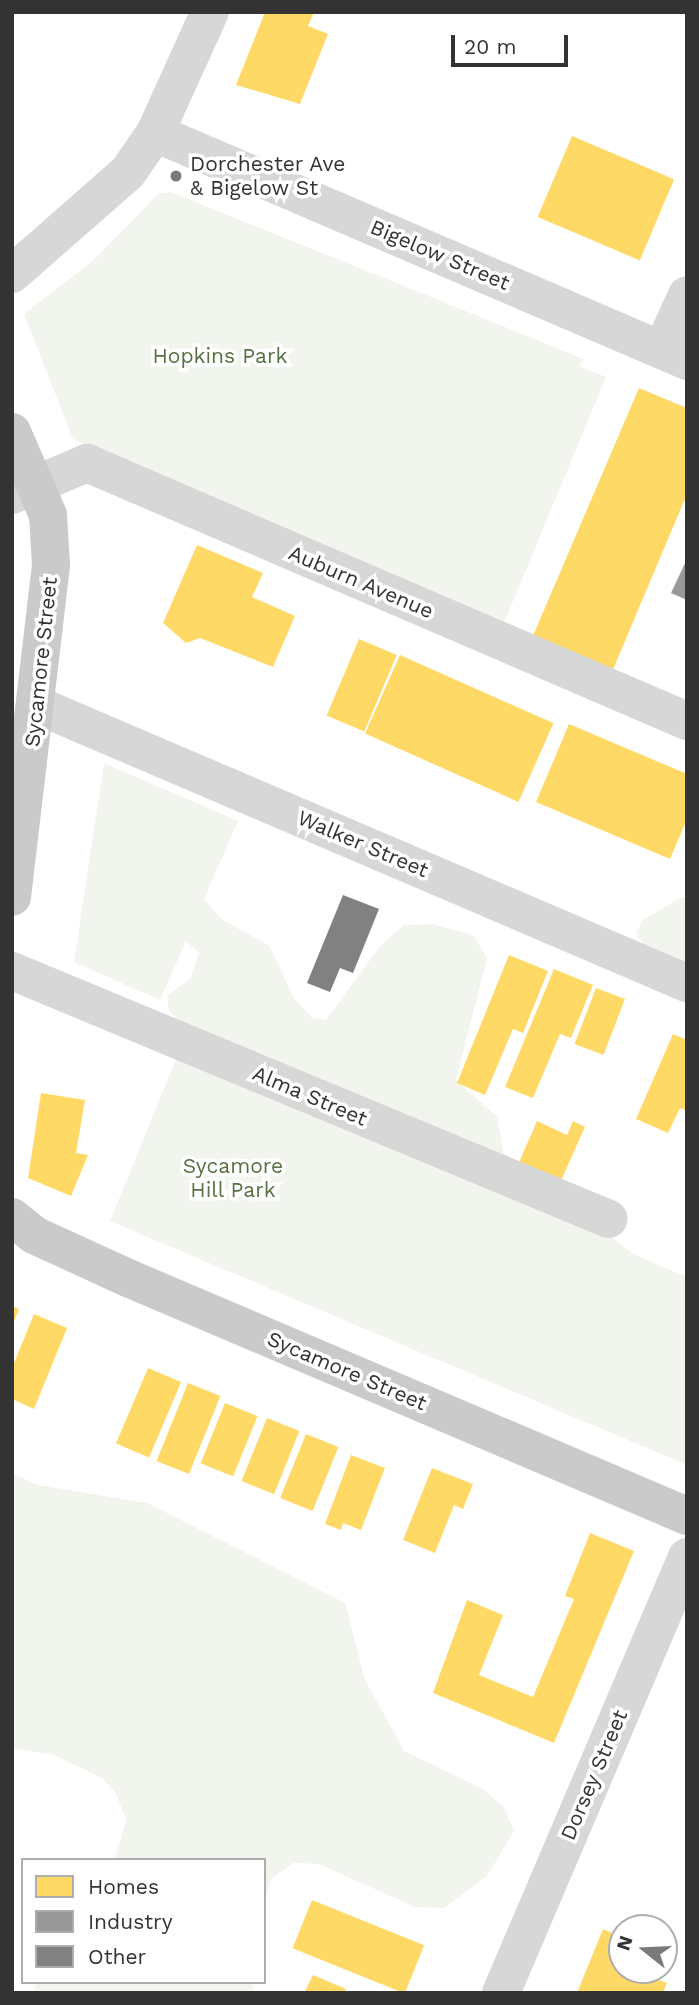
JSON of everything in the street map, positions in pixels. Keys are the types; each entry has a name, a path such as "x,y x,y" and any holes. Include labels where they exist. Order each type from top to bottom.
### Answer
{"main road":[{"name":"Sycamore Street","path":"12,432 24,491 48,515 51,565 38,706 12,897"},
{"name":"Sycamore Street","path":"12,1217 34,1235 128,1278 687,1516"}],"street":[{"path":"12,274 128,172 155,133 209,12"},
{"name":"Bigelow Street","path":"155,133 674,356"},
{"path":"674,356 687,295"},
{"name":"Auburn Avenue","path":"24,491 88,463 687,721"},
{"name":"Walker Street","path":"38,706 687,983"},
{"name":"Alma Street","path":"12,971 609,1219"},
{"name":"Dorsey Street","path":"501,1993 687,1557"}],"green space":[{"name":"Hopkins Park","path":"171,192 584,359 579,366 606,377 504,623 73,439 24,314 94,260 158,194"},
{"name":"Sycamore Hill Park","path":"104,763 238,821 204,899 222,920 270,946 293,997 312,1018 326,1020 381,945 404,925 432,924 473,935 487,958 456,1080 497,1117 507,1172 581,1212 633,1254 687,1277 687,1465 110,1221 188,1030 169,1011 167,996 190,979 199,953 186,941 160,1000 74,962"},
{"path":"680,898 687,898 687,971 644,945 636,933 643,920"},
{"path":"12,1473 38,1485 147,1503 345,1603 365,1680 404,1751 481,1788 503,1806 514,1831 487,1876 444,1908 415,1907 319,1864 293,1863 271,1879 266,1896 266,1858 116,1858 126,1820 116,1793 102,1778 54,1755 12,1748"},
{"path":"35,1984 253,1984 253,1993 35,1993"}],"building: Homes":[{"path":"265,12 314,12 308,26 328,34 300,104 236,85"},
{"path":"572,136 674,179 640,260 538,217"},
{"path":"639,388 687,408 687,494 612,672 532,638"},
{"path":"197,545 263,573 252,597 295,616 273,667 200,638 186,643 163,623"},
{"path":"359,639 397,655 364,731 327,715"},
{"path":"400,655 553,723 518,802 365,734"},
{"path":"569,724 687,774 687,819 670,859 536,802"},
{"path":"509,955 548,971 523,1033 513,1029 485,1095 457,1083"},
{"path":"554,969 593,985 571,1038 560,1034 533,1098 505,1087"},
{"path":"596,988 625,999 603,1055 574,1044"},
{"path":"673,1034 687,1040 687,1111 680,1108 668,1133 636,1119"},
{"path":"41,1093 85,1100 76,1153 88,1155 71,1196 28,1178"},
{"path":"537,1121 567,1135 573,1121 585,1127 559,1185 517,1167"},
{"path":"12,1306 19,1309 12,1326"},
{"path":"34,1314 67,1328 34,1409 12,1399 12,1368"},
{"path":"148,1368 181,1382 149,1458 116,1443"},
{"path":"188,1383 220,1396 189,1474 157,1461"},
{"path":"225,1403 257,1416 233,1476 201,1463"},
{"path":"267,1418 299,1431 274,1494 242,1481"},
{"path":"306,1434 338,1447 313,1511 280,1498"},
{"path":"351,1455 385,1468 361,1530 343,1523 341,1530 325,1524"},
{"path":"432,1468 473,1484 463,1509 454,1505 435,1553 403,1540"},
{"path":"590,1533 634,1551 554,1743 433,1693 467,1600 503,1615 479,1675 533,1697 574,1599 565,1596"},
{"path":"312,1900 424,1945 405,1993 293,1948"},
{"path":"603,1929 608,1931 608,1984 667,1984 663,1993 577,1993"},
{"path":"313,1975 346,1989 344,1993 304,1993"}],"building: Industry":[{"path":"687,559 687,600 671,593"}],"building: Other":[{"path":"343,895 379,909 353,973 340,968 330,992 307,983"}],"place":[{"name":"Dorchester Ave & Bigelow St","path":"176,176"}]}
